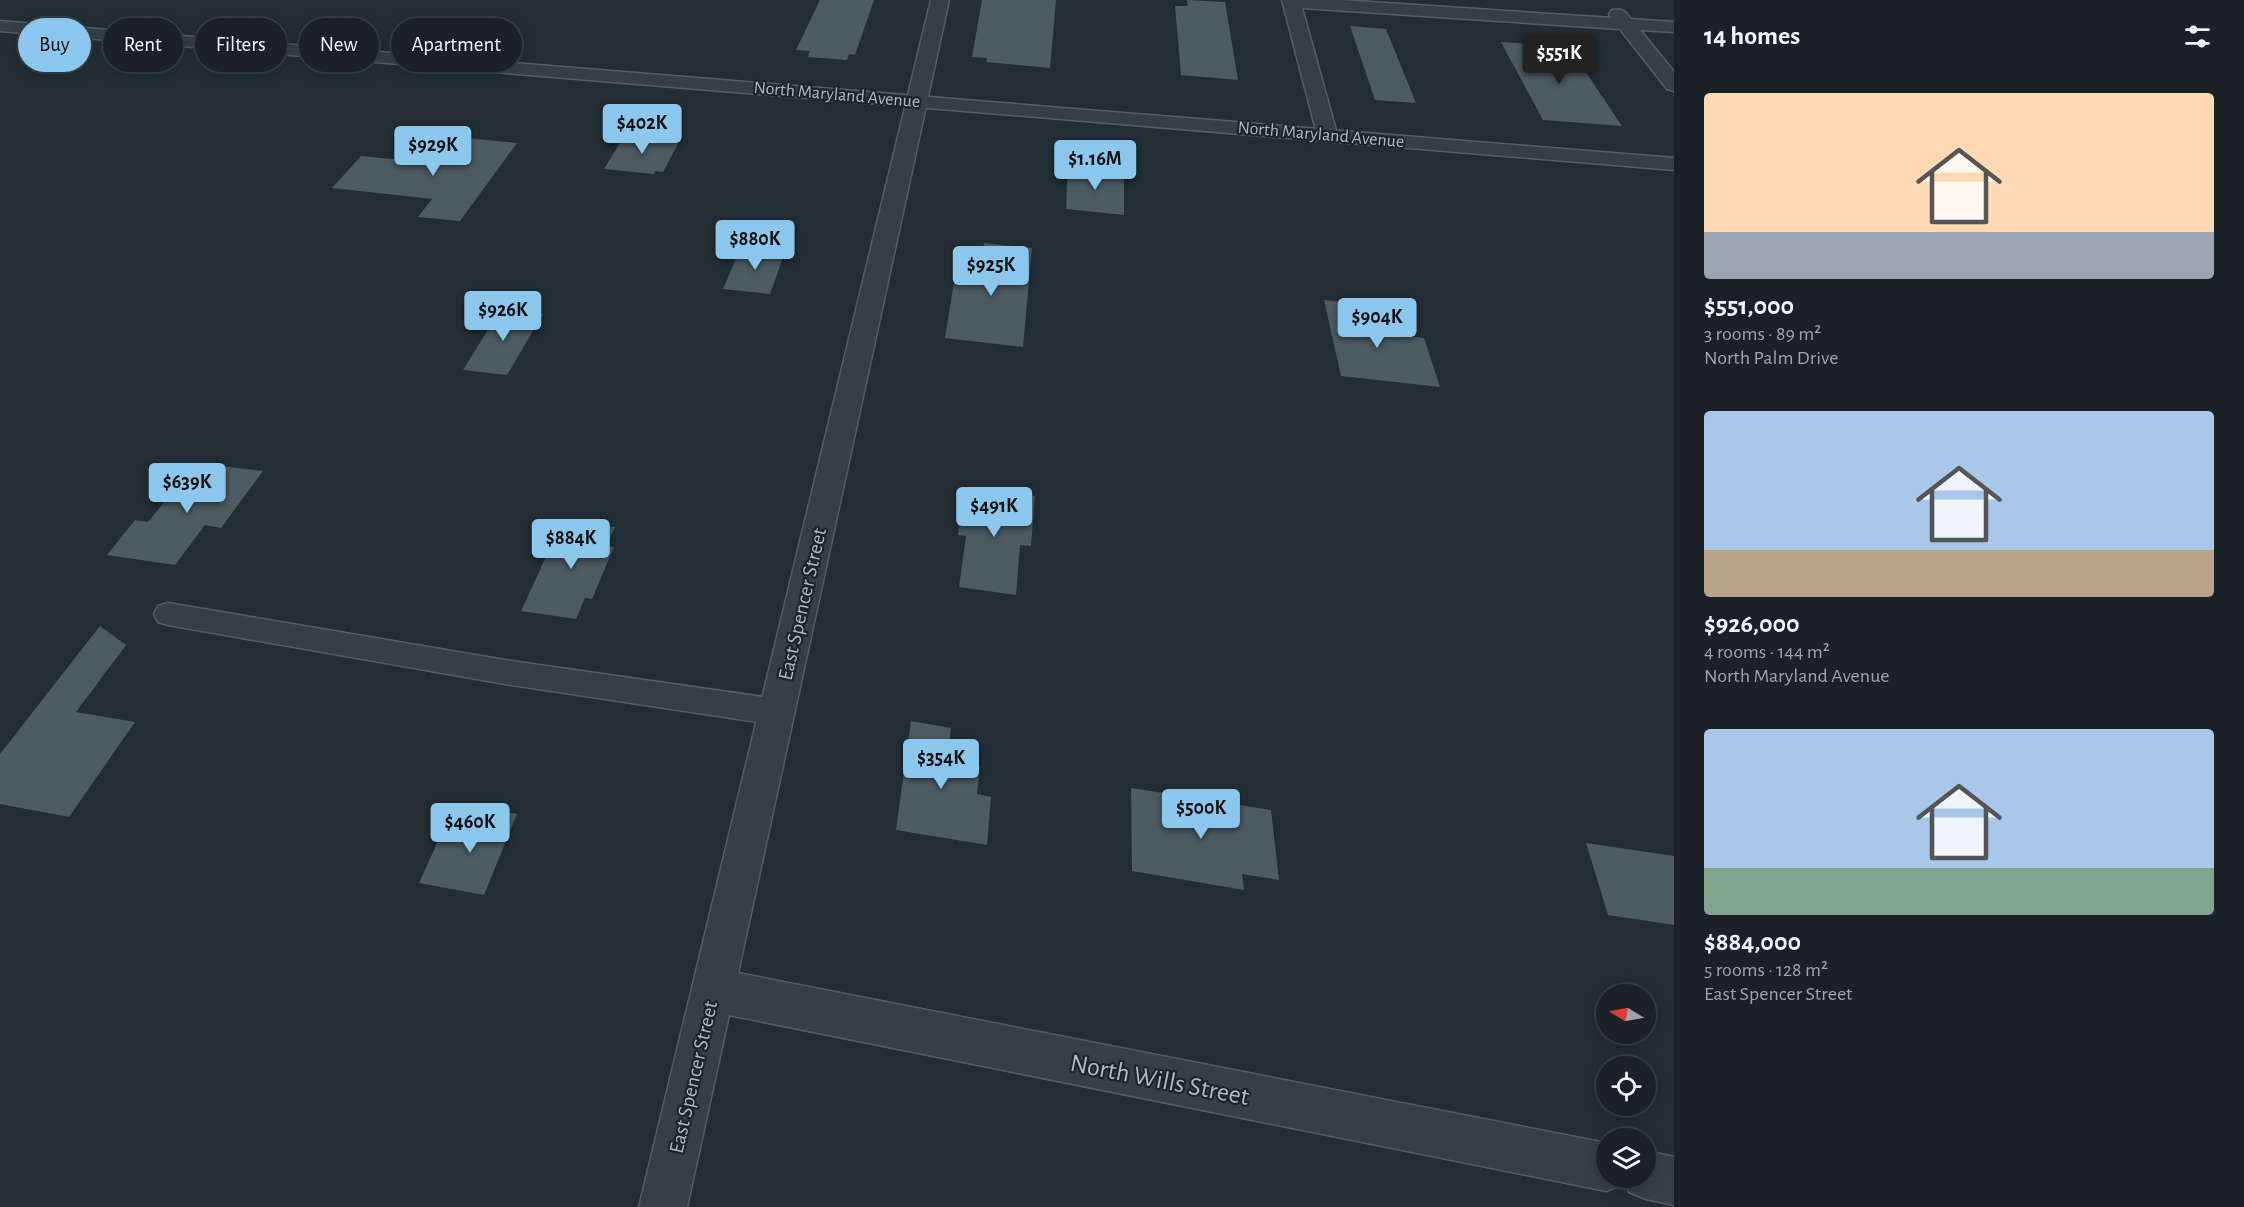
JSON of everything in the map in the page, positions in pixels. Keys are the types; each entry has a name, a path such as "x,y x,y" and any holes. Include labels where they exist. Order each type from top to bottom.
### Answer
{"street":[{"name":"East Spencer Street","path":"663,1207 940,0"},
{"path":"1607,0 1674,85"},
{"path":"1327,134 1291,1 1674,27"},
{"name":"North Maryland Avenue","path":"0,26 1674,164"},
{"name":"North Wills Street","path":"713,990 1596,1165"},
{"path":"1656,1177 1674,1181"}],"lane":[{"path":"168,614 505,672 777,712"}],"building":[{"path":"820,0 874,0 855,55 849,54 847,60 808,57 810,51 796,50"},
{"path":"982,0 1056,0 1050,68 986,62 987,58 972,57"},
{"path":"1187,0 1225,2 1238,80 1181,75 1175,6 1188,6"},
{"path":"1350,26 1386,29 1416,103 1375,100"},
{"path":"1501,42 1569,47 1622,126 1543,120"},
{"path":"624,136 680,140 663,172 655,171 654,174 604,169"},
{"path":"465,138 517,143 460,221 418,217 432,199 332,188 361,156 444,164"},
{"path":"1068,165 1110,169 1110,176 1124,177 1124,215 1066,209"},
{"path":"984,243 1032,248 1023,347 945,338 958,258 982,260"},
{"path":"741,247 785,252 770,294 723,289"},
{"path":"1324,300 1363,304 1367,320 1378,321 1381,333 1424,338 1440,387 1341,376"},
{"path":"501,309 543,314 507,375 463,370"},
{"path":"196,463 263,471 221,528 205,525 175,565 107,555 135,520 148,522"},
{"path":"970,487 1035,496 1031,546 1020,545 1016,595 959,587 966,536 958,535 963,495 969,496"},
{"path":"563,520 615,527 607,546 614,547 592,599 585,598 576,619 521,611"},
{"path":"100,626 126,645 76,712 135,722 69,817 0,804 0,754"},
{"path":"911,721 951,728 947,761 980,766 977,794 991,797 987,845 896,830"},
{"path":"1131,788 1271,810 1279,880 1242,874 1244,890 1132,871"},
{"path":"479,808 517,814 484,895 419,883 443,830 467,834"},
{"path":"1586,843 1674,856 1674,925 1608,915"}]}
